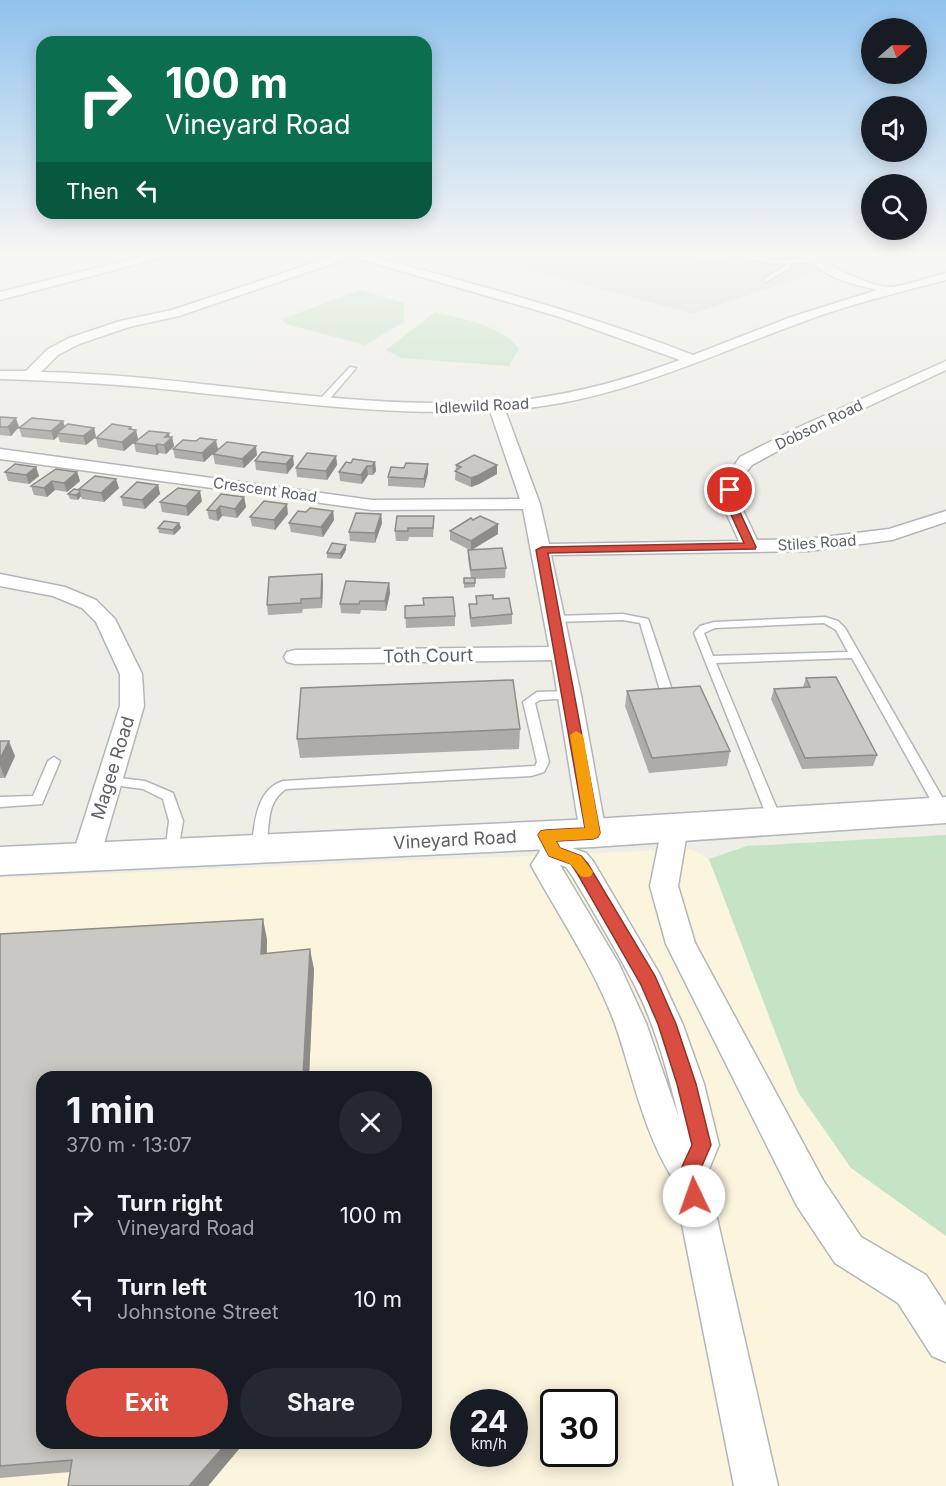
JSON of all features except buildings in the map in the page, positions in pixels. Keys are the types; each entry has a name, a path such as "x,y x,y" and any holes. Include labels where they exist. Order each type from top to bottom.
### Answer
{"street":[{"path":"30,375 53,352 74,341 133,322"},
{"path":"595,322 692,359"},
{"name":"Idlewild Road","path":"0,375 134,380 405,408 496,407 572,398 602,391 791,322"},
{"name":"Dobson Road","path":"751,547 732,506 730,490 735,476 747,461 805,430 946,365"},
{"path":"496,407 531,504 542,550 570,695 593,833"},
{"name":"Crescent Road","path":"0,454 372,505 531,504"},
{"name":"Stiles Road","path":"542,550 808,545 892,534 946,516"},
{"name":"Magee Road","path":"0,580 58,591 89,604 105,619 131,674 132,706 86,857"},
{"name":"Toth Court","path":"295,657 561,653"},
{"name":"Vineyard Road","path":"0,861 258,849 550,844 593,833 945,810"},
{"path":"675,827 664,886 681,944 810,1193 848,1250 912,1289 946,1342"},
{"path":"550,844 545,865 604,964 630,1023 669,1141 689,1173 756,1486"}],"lane":[{"path":"323,401 352,368"},
{"path":"555,620 623,617 644,621 666,690"},
{"path":"775,821 699,633 704,628 714,625 825,620 834,623 840,628 945,810"},
{"path":"710,660 856,655"},
{"path":"258,849 266,798 273,790 284,785 531,772 540,769 543,762 530,702 537,696 570,695"},
{"path":"0,802 38,801 54,761"},
{"path":"110,781 145,784 170,796 176,821 172,853"}],"shaded area":[{"path":"691,849 709,859 798,1092 946,1236 946,1486 0,1486 0,878"}],"green space":[{"path":"285,322 403,322 365,345"},
{"path":"422,322 481,324 502,334 519,349 509,366 401,358 386,350"},
{"path":"946,835 946,1236 851,1168 798,1092 709,859 747,846"}],"slow traffic":[{"path":"576,735 593,833 546,835 554,852 576,860 585,872"}],"route":[{"path":"694,1196 689,1173 702,1145 687,1084 667,1024 648,982 583,868 576,860 554,852 546,835 593,833 570,695 542,550 751,547 732,506 730,490"}]}
